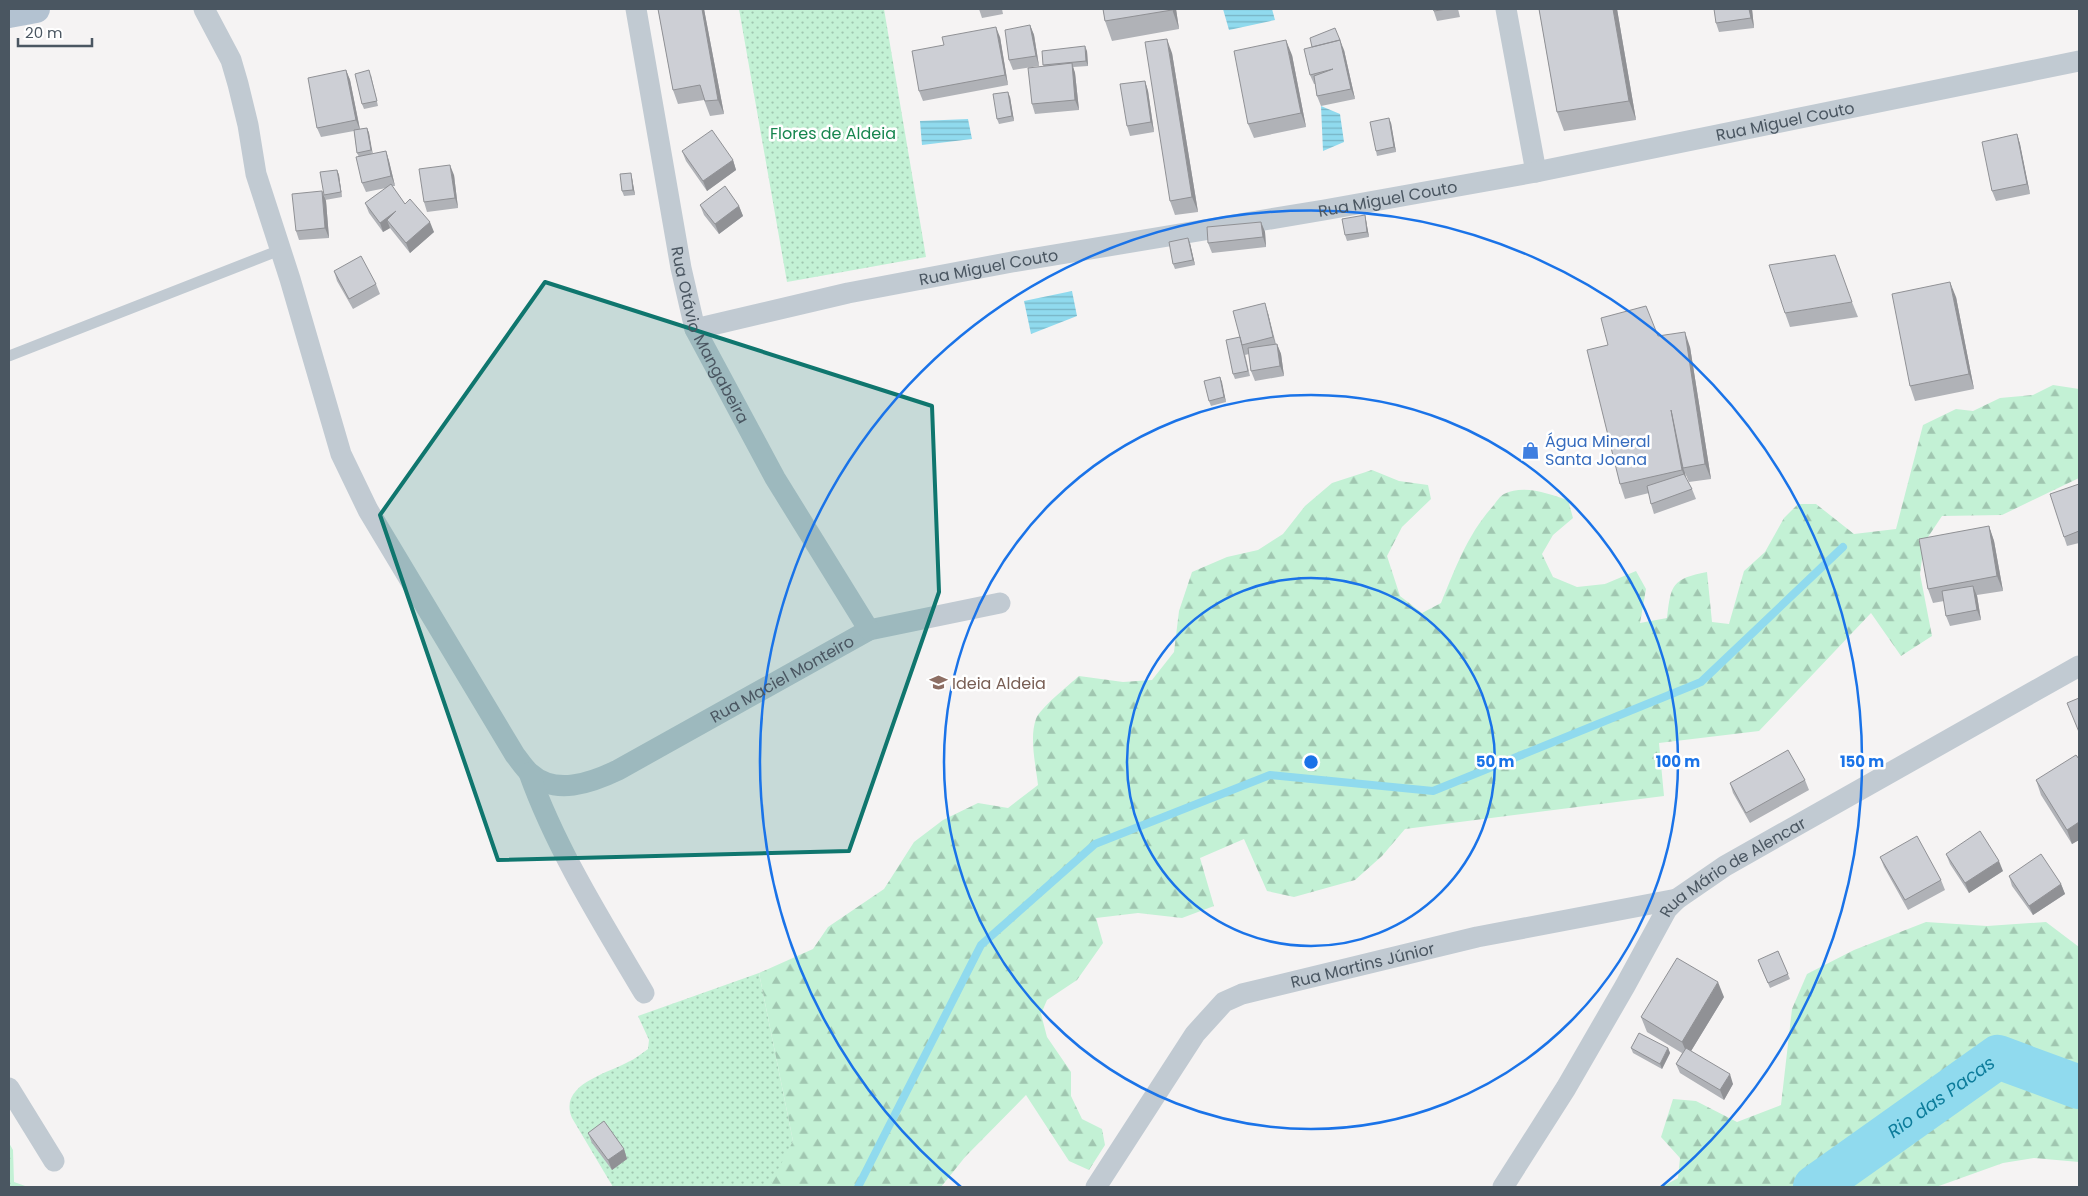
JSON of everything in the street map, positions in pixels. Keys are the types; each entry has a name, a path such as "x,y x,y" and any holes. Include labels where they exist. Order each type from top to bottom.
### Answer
{"main road":[{"path":"9,14 36,9"}],"street":[{"path":"204,9 231,60 248,125 256,174 310,341 341,454 354,484 500,730 530,773 543,812 563,851 644,993"},
{"name":"Rua Otávio Mangabeira","path":"636,9 681,268 695,329 775,478 869,630"},
{"path":"1506,9 1536,172"},
{"name":"Rua Miguel Couto","path":"695,329 848,293 1012,262 1324,210 1536,172 2079,61"},
{"name":"Rua Maciel Monteiro","path":"530,773 542,782 576,785 596,780 618,770 869,630 1000,604"},
{"name":"Rua Mário de Alencar","path":"1503,1187 1595,1037 1660,919 1677,899 1725,866 2079,666"},
{"name":"Rua Martins Júnior","path":"1096,1187 1195,1034 1224,1002 1242,994 1477,937 1677,899"},
{"path":"9,1088 54,1161"}],"lane":[{"path":"9,356 280,250"}],"highlighted area":[{"path":"545,282 932,406 939,592 849,851 498,860 380,515"}],"green space":[{"name":"Flores de Aldeia","path":"739,9 884,9 926,257 787,282"},
{"path":"2053,385 2079,389 2079,478 2002,515 1942,516 1924,543 1920,574 1932,636 1901,656 1871,613 1759,731 1659,743 1664,796 1405,829 1382,856 1355,880 1294,897 1267,891 1244,839 1200,858 1214,906 1182,918 1138,913 1096,918 1103,943 1077,980 1047,1000 1041,1014 1047,1037 1071,1072 1071,1096 1082,1119 1102,1129 1105,1145 1089,1170 1069,1161 1026,1095 965,1157 941,1187 769,1187 793,1141 759,973 813,949 828,927 884,889 914,842 943,820 978,803 1008,808 1038,785 1034,752 1034,727 1039,714 1049,703 1079,676 1123,682 1152,680 1174,652 1179,611 1192,572 1227,557 1258,550 1283,534 1305,506 1332,483 1372,470 1399,481 1428,485 1431,499 1402,527 1387,556 1400,596 1422,613 1441,603 1469,539 1498,499 1512,491 1528,490 1568,500 1573,518 1553,535 1542,554 1553,577 1577,587 1605,584 1636,571 1646,589 1640,623 1667,618 1670,597 1675,585 1687,577 1707,572 1712,622 1729,624 1744,571 1765,552 1784,518 1798,504 1816,504 1854,534 1896,529 1923,425 1956,409 1973,411 2000,398 2033,395"},
{"path":"1926,922 1987,926 2046,922 2079,947 2079,1162 2034,1158 2003,1163 1936,1187 1662,1187 1678,1178 1680,1158 1661,1137 1673,1099 1696,1101 1737,1122 1781,1105 1792,1009 1807,974 1854,950"},
{"path":"759,973 793,1141 772,1186 613,1187 572,1118 569,1107 572,1097 586,1082 631,1061 648,1049 649,1040 638,1016"},
{"path":"9,1143 13,1150 14,1182 28,1187 9,1187"}],"water":[{"path":"1223,9 1272,9 1275,20 1229,30"},
{"path":"1321,106 1340,114 1344,142 1323,151"},
{"path":"968,119 972,139 922,145 920,121"},
{"path":"1072,291 1077,316 1031,334 1024,301"}],"building":[{"path":"658,9 702,9 718,100 705,101 700,85 673,90"},
{"path":"1103,9 1172,9 1172,10 1105,21"},
{"path":"1539,9 1613,9 1629,101 1557,112"},
{"path":"1714,9 1749,9 1751,18 1716,23"},
{"path":"1030,25 1036,56 1009,60 1005,30"},
{"path":"996,27 1005,75 919,91 912,51 944,45 942,37"},
{"path":"1335,28 1340,40 1312,47 1310,38"},
{"path":"1167,39 1192,197 1170,201 1145,42"},
{"path":"1286,40 1301,113 1248,124 1234,51"},
{"path":"1340,40 1351,89 1317,96 1314,76 1333,69 1310,75 1304,49"},
{"path":"1085,46 1086,61 1043,65 1042,51"},
{"path":"1072,63 1075,100 1032,104 1028,68"},
{"path":"346,70 356,120 317,128 308,78"},
{"path":"369,70 377,101 362,104 355,74"},
{"path":"1145,81 1151,122 1127,126 1120,84"},
{"path":"1008,92 1012,116 997,119 993,94"},
{"path":"1389,118 1394,147 1376,151 1370,122"},
{"path":"367,128 371,150 357,153 354,130"},
{"path":"712,130 733,160 703,181 682,151"},
{"path":"2017,134 2027,184 1992,191 1982,142"},
{"path":"386,151 391,176 362,183 356,157"},
{"path":"450,165 455,198 424,202 419,169"},
{"path":"337,170 341,192 324,195 320,172"},
{"path":"631,173 633,190 622,191 620,174"},
{"path":"391,184 405,204 410,199 430,222 406,243 387,220 396,211 380,223 365,203"},
{"path":"725,186 739,206 715,224 700,205"},
{"path":"322,191 325,228 296,231 292,194"},
{"path":"1365,215 1367,232 1345,235 1342,219"},
{"path":"1261,222 1263,237 1208,243 1207,227"},
{"path":"1188,238 1193,260 1173,264 1169,242"},
{"path":"1835,255 1852,302 1785,313 1769,265"},
{"path":"361,256 376,284 349,299 334,271"},
{"path":"1950,282 1969,374 1910,386 1892,294"},
{"path":"1265,303 1273,337 1242,345 1233,311"},
{"path":"1646,306 1658,336 1685,332 1705,464 1683,468 1671,410 1682,470 1620,484 1587,350 1608,345 1601,318"},
{"path":"1240,337 1248,371 1233,374 1226,340"},
{"path":"1277,344 1280,366 1251,371 1248,348"},
{"path":"1220,377 1224,397 1209,401 1204,381"},
{"path":"1684,474 1692,489 1651,504 1647,486"},
{"path":"2079,484 2079,531 2064,537 2050,494"},
{"path":"1989,526 1997,576 1928,589 1919,539"},
{"path":"1973,586 1977,610 1946,616 1942,591"},
{"path":"2079,698 2079,732 2067,703"},
{"path":"1788,750 1805,780 1746,813 1730,783"},
{"path":"2076,755 2079,759 2079,822 2067,830 2036,780"},
{"path":"1980,831 1999,861 1965,883 1946,854"},
{"path":"1917,836 1941,880 1905,900 1880,857"},
{"path":"2041,854 2061,884 2029,906 2009,876"},
{"path":"1778,951 1788,974 1768,983 1758,960"},
{"path":"1677,958 1718,982 1682,1042 1641,1017"},
{"path":"1639,1033 1668,1048 1660,1064 1631,1048"},
{"path":"1686,1048 1730,1074 1720,1090 1676,1064"},
{"path":"604,1121 624,1149 608,1160 588,1133"}],"waterway":[{"path":"858,1187 981,945 1095,844 1270,775 1433,791 1701,682 1843,547"},
{"name":"Rio das Pacas","path":"1815,1187 1998,1057 2079,1087"}],"place":[{"name":"Água Mineral Santa Joana","path":"1531,450"},
{"name":"Ideia Aldeia","path":"938,683"}]}
